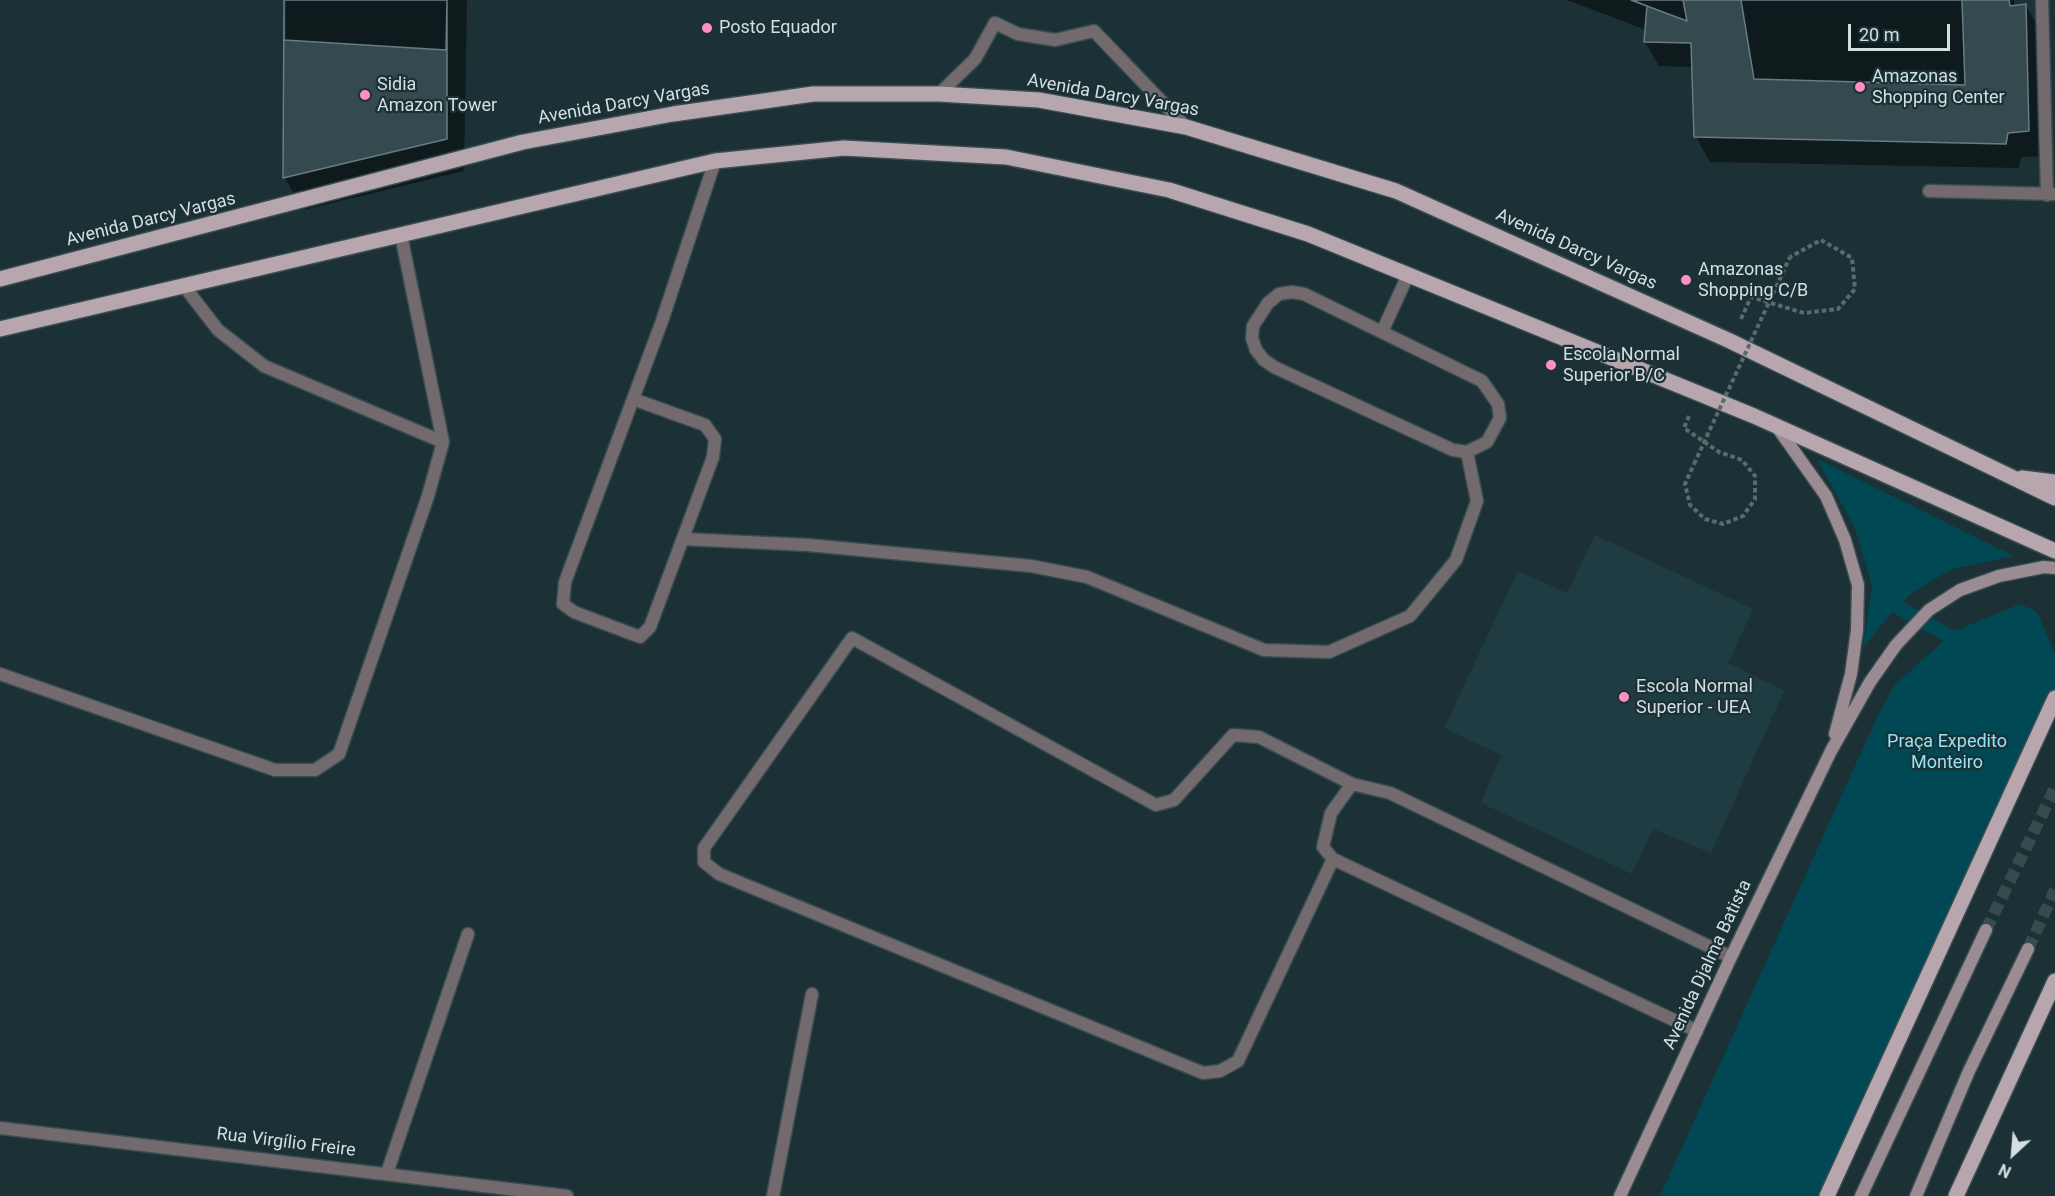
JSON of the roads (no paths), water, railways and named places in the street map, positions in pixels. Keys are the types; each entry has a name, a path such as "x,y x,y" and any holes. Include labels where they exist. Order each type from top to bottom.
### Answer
{"main road":[{"name":"Avenida Darcy Vargas","path":"0,279 523,142 672,114 813,94 939,94 1039,100 1186,127 1396,191 1731,341 2055,498"},
{"path":"0,329 715,161 844,148 1006,157 1169,190 1308,234 1777,426 2055,551"},
{"name":"Avenida Djalma Batista","path":"1777,426 1826,496 1845,540 1858,585 1857,630 1851,674 1831,751"},
{"path":"2010,477 2055,482"},
{"name":"Avenida Djalma Batista","path":"1620,1196 1731,957 1831,751 1889,654 1929,610 1960,590 1999,576 2044,567 2055,568"},
{"path":"1827,1196 2055,698"},
{"path":"1861,1196 1986,930"},
{"path":"1916,1196 1969,1071 2028,949"},
{"path":"1956,1196 2055,981"}],"street":[{"path":"1929,191 2051,194 2042,0"},
{"path":"939,94 975,58 994,23 1018,34 1055,40 1094,31 1186,127"},
{"path":"633,399 705,425 715,439 713,457 650,627 640,637 574,612 563,604 565,582 633,399 715,161"},
{"path":"0,674 275,770 315,770 339,754 428,496 443,442 401,235"},
{"path":"1382,332 1408,275"},
{"path":"183,286 218,330 264,366 443,442"},
{"path":"1292,292 1304,294 1382,332 1482,381 1492,391 1498,404 1500,418 1487,442 1467,452 1453,450 1274,367 1256,350 1252,338 1253,326 1268,303 1279,294 1292,292"},
{"path":"683,539 808,544 1031,566 1087,577 1264,650 1329,652 1410,616 1456,560 1477,501 1467,452"},
{"path":"1333,860 1238,1061 1220,1071 1203,1073 730,878 704,862 704,848 852,638 1156,805 1174,800 1233,735 1259,737 1352,784 1390,793 1731,957"},
{"path":"1352,784 1331,813 1323,847 1333,860 1697,1031"},
{"path":"387,1173 468,934"},
{"path":"773,1196 812,994"},
{"name":"Rua Virgílio Freire","path":"0,1128 567,1196"}],"tunnel":[{"path":"1986,930 2055,788"},
{"path":"2028,949 2055,890"}],"place":[{"name":"Posto Equador","path":"707,28"},
{"name":"Amazonas Shopping Center","path":"1860,87"},
{"name":"Sidia Amazon Tower","path":"365,95"},
{"name":"Amazonas Shopping C/B","path":"1686,280"},
{"name":"Escola Normal Superior B/C","path":"1551,365"},
{"name":"Escola Normal Superior - UEA","path":"1624,697"}],"park label":[{"name":"Praça Expedito Monteiro","path":"1947,752"}]}
